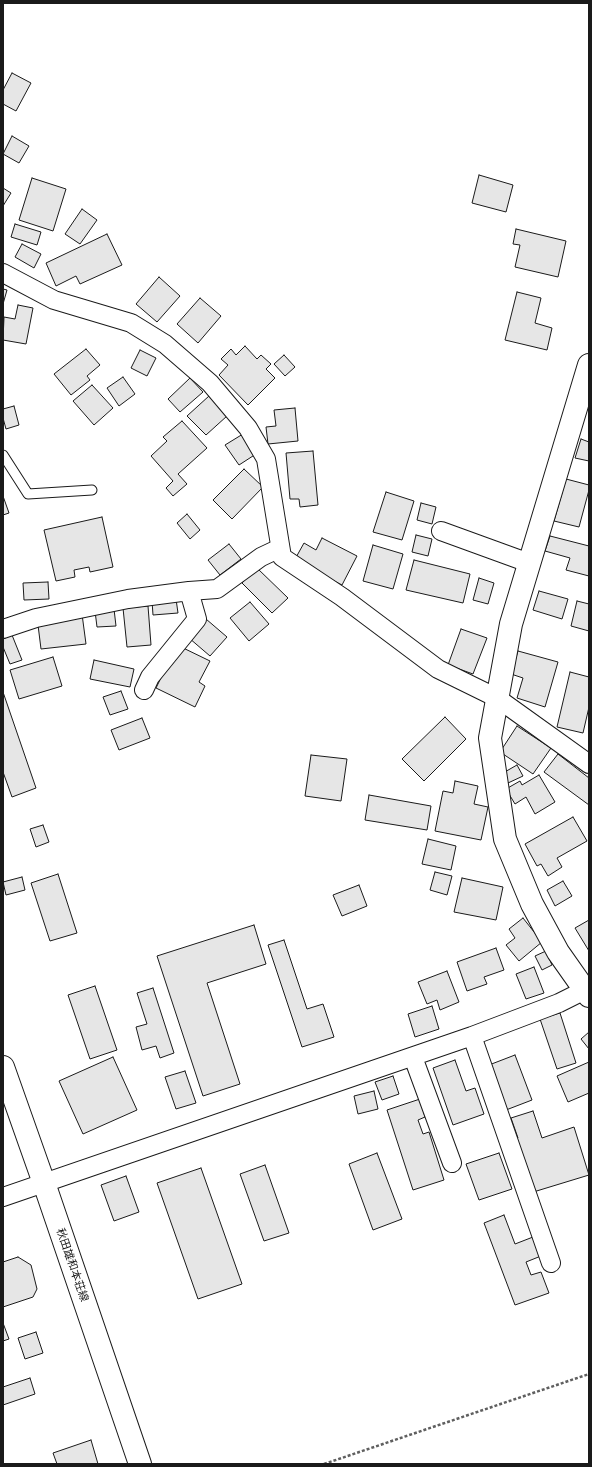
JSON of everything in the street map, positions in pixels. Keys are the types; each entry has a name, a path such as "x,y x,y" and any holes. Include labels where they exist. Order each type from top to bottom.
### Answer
{"street":[{"path":"3,273 54,300 131,323 165,344 210,383 248,428 266,459 282,557 342,597 438,669 497,698 589,764"},
{"path":"3,1197 413,1057 587,993 558,952 532,904 504,838 490,738 511,624 589,365"},
{"path":"441,531 529,563"},
{"path":"3,629 36,618 128,599 217,589 261,557 280,548"},
{"path":"144,690 150,677 197,619 190,591"},
{"path":"472,1036 551,1263"},
{"path":"413,1057 452,1163"},
{"name":"秋田雄和本荘線","path":"3,1067 44,1182 140,1464"}],"lane":[{"path":"3,455 28,494 92,490"}],"path":[{"path":"324,1464 589,1374"}],"building":[{"path":"12,73 31,83 16,111 3,104 3,90"},
{"path":"12,136 29,146 19,163 3,154"},
{"path":"479,175 513,185 506,212 472,203"},
{"path":"32,178 66,189 53,231 19,220"},
{"path":"3,188 11,193 3,206"},
{"path":"82,209 97,220 80,244 65,234"},
{"path":"15,224 41,232 37,245 11,237"},
{"path":"516,229 566,241 558,277 515,267 520,245 513,244"},
{"path":"107,234 122,265 80,284 76,276 56,286 46,263"},
{"path":"22,244 41,254 34,268 15,257"},
{"path":"159,277 180,296 157,322 136,304"},
{"path":"3,289 7,290 3,304"},
{"path":"517,292 541,298 535,323 552,328 547,350 505,340"},
{"path":"200,298 221,316 198,343 177,324"},
{"path":"18,305 33,308 26,344 3,340 4,317 15,319"},
{"path":"245,346 257,359 261,355 271,364 266,369 275,378 248,405 219,375 228,365 221,359 231,349 236,355"},
{"path":"86,349 100,365 87,376 90,380 71,395 54,374"},
{"path":"140,350 156,358 147,376 131,368"},
{"path":"284,355 295,367 285,376 274,364"},
{"path":"123,377 135,394 119,406 107,388"},
{"path":"190,378 203,392 180,412 168,399"},
{"path":"92,385 113,408 94,425 73,401"},
{"path":"209,396 227,416 206,435 187,416"},
{"path":"14,406 19,425 6,429 3,418 3,409"},
{"path":"295,408 298,441 268,444 266,427 276,426 274,410"},
{"path":"182,421 207,448 178,474 187,484 173,496 166,488 173,481 151,456 167,441 163,437"},
{"path":"243,434 256,454 239,465 225,445"},
{"path":"581,439 589,442 589,461 575,458"},
{"path":"313,451 318,505 300,507 299,499 290,499 286,453"},
{"path":"244,469 263,487 232,519 213,500"},
{"path":"566,479 589,485 579,527 554,521"},
{"path":"386,492 414,501 402,540 373,532"},
{"path":"3,496 9,513 3,515"},
{"path":"421,503 436,507 432,524 417,520"},
{"path":"187,514 200,530 190,539 177,523"},
{"path":"102,517 113,567 90,572 89,567 74,570 75,577 56,581 44,530"},
{"path":"416,535 432,539 428,556 412,552"},
{"path":"550,536 589,546 589,576 566,570 570,558 545,551"},
{"path":"322,538 357,556 342,585 294,561 304,543 316,550"},
{"path":"229,544 241,559 220,575 208,560"},
{"path":"373,545 403,554 393,589 363,581"},
{"path":"414,560 470,574 463,603 406,590"},
{"path":"257,568 288,598 272,613 242,583"},
{"path":"479,578 494,583 488,604 473,600"},
{"path":"48,582 49,599 24,600 23,583"},
{"path":"539,591 568,599 562,619 533,610"},
{"path":"176,599 178,613 153,615 152,601"},
{"path":"577,601 589,604 589,631 571,626"},
{"path":"250,602 269,624 249,641 230,618"},
{"path":"148,606 151,645 127,647 123,608"},
{"path":"114,609 116,626 97,627 95,611"},
{"path":"82,614 86,644 41,649 38,625"},
{"path":"206,619 227,637 210,656 189,638"},
{"path":"461,629 487,638 473,674 448,665"},
{"path":"12,635 22,660 10,664 3,647 3,639"},
{"path":"177,645 210,661 199,682 205,686 195,707 156,688"},
{"path":"518,651 558,662 545,707 517,698 523,678 511,674"},
{"path":"53,657 62,686 19,699 10,670"},
{"path":"94,660 134,669 130,687 90,679"},
{"path":"570,672 589,677 589,707 583,733 557,727"},
{"path":"121,691 128,709 110,715 103,697"},
{"path":"3,692 36,788 12,797 3,772"},
{"path":"445,717 466,739 424,781 402,759"},
{"path":"142,718 150,738 119,750 111,730"},
{"path":"517,726 551,748 533,774 500,752"},
{"path":"558,754 589,778 589,805 544,772"},
{"path":"311,755 347,759 341,801 305,796"},
{"path":"517,765 523,776 508,783 503,773"},
{"path":"539,775 555,802 535,814 526,797 515,804 506,789 520,781 522,785"},
{"path":"455,781 478,786 474,804 488,807 481,840 435,831 443,791 453,793"},
{"path":"369,795 431,806 427,830 365,820"},
{"path":"573,817 587,841 557,858 562,867 548,876 541,864 537,866 525,844"},
{"path":"43,825 49,842 36,847 30,829"},
{"path":"428,839 456,846 451,870 422,864"},
{"path":"435,872 452,876 447,895 430,890"},
{"path":"58,874 77,933 50,941 31,883"},
{"path":"22,877 25,890 6,895 3,882"},
{"path":"462,878 503,887 496,920 454,912"},
{"path":"563,881 572,896 555,906 547,890"},
{"path":"359,885 367,906 342,916 333,895"},
{"path":"523,918 542,942 519,961 506,945 515,938 509,929"},
{"path":"589,920 589,951 575,928"},
{"path":"254,925 266,964 207,983 240,1084 203,1096 157,956"},
{"path":"284,940 307,1009 323,1004 334,1037 302,1047 268,945"},
{"path":"496,948 504,970 484,977 487,984 467,991 457,962"},
{"path":"546,951 552,965 542,970 535,956"},
{"path":"534,967 544,993 526,999 516,974"},
{"path":"447,971 459,1002 440,1010 437,1000 427,1004 418,982"},
{"path":"95,986 117,1050 90,1059 68,995"},
{"path":"153,988 174,1053 160,1058 156,1046 142,1050 136,1027 147,1024 137,993"},
{"path":"432,1006 439,1029 415,1037 408,1014"},
{"path":"560,1013 576,1063 557,1069 540,1019"},
{"path":"589,1032 589,1049 581,1039"},
{"path":"515,1055 532,1100 506,1110 489,1065"},
{"path":"113,1057 137,1110 83,1134 59,1081"},
{"path":"455,1060 466,1091 475,1088 484,1114 453,1125 433,1068"},
{"path":"589,1062 589,1093 568,1102 557,1076"},
{"path":"185,1071 196,1103 176,1109 165,1077"},
{"path":"393,1076 399,1094 382,1100 375,1082"},
{"path":"374,1091 378,1109 358,1114 354,1096"},
{"path":"420,1099 425,1117 418,1120 423,1134 429,1132 444,1180 413,1190 387,1110"},
{"path":"533,1111 542,1138 574,1127 589,1175 530,1193 513,1140 518,1138 511,1118"},
{"path":"377,1153 402,1219 373,1230 349,1164"},
{"path":"499,1153 512,1189 479,1200 466,1164"},
{"path":"265,1165 289,1233 264,1241 240,1174"},
{"path":"201,1168 242,1284 198,1299 157,1183"},
{"path":"126,1176 139,1212 114,1221 101,1185"},
{"path":"504,1215 515,1244 533,1237 541,1256 526,1262 531,1275 541,1272 549,1293 515,1305 484,1223"},
{"path":"18,1257 31,1265 37,1289 33,1297 3,1307 3,1262"},
{"path":"3,1323 9,1339 3,1341"},
{"path":"36,1332 43,1353 25,1359 18,1338"},
{"path":"30,1378 35,1394 3,1405 3,1387"},
{"path":"91,1440 98,1464 57,1464 53,1453"}]}
